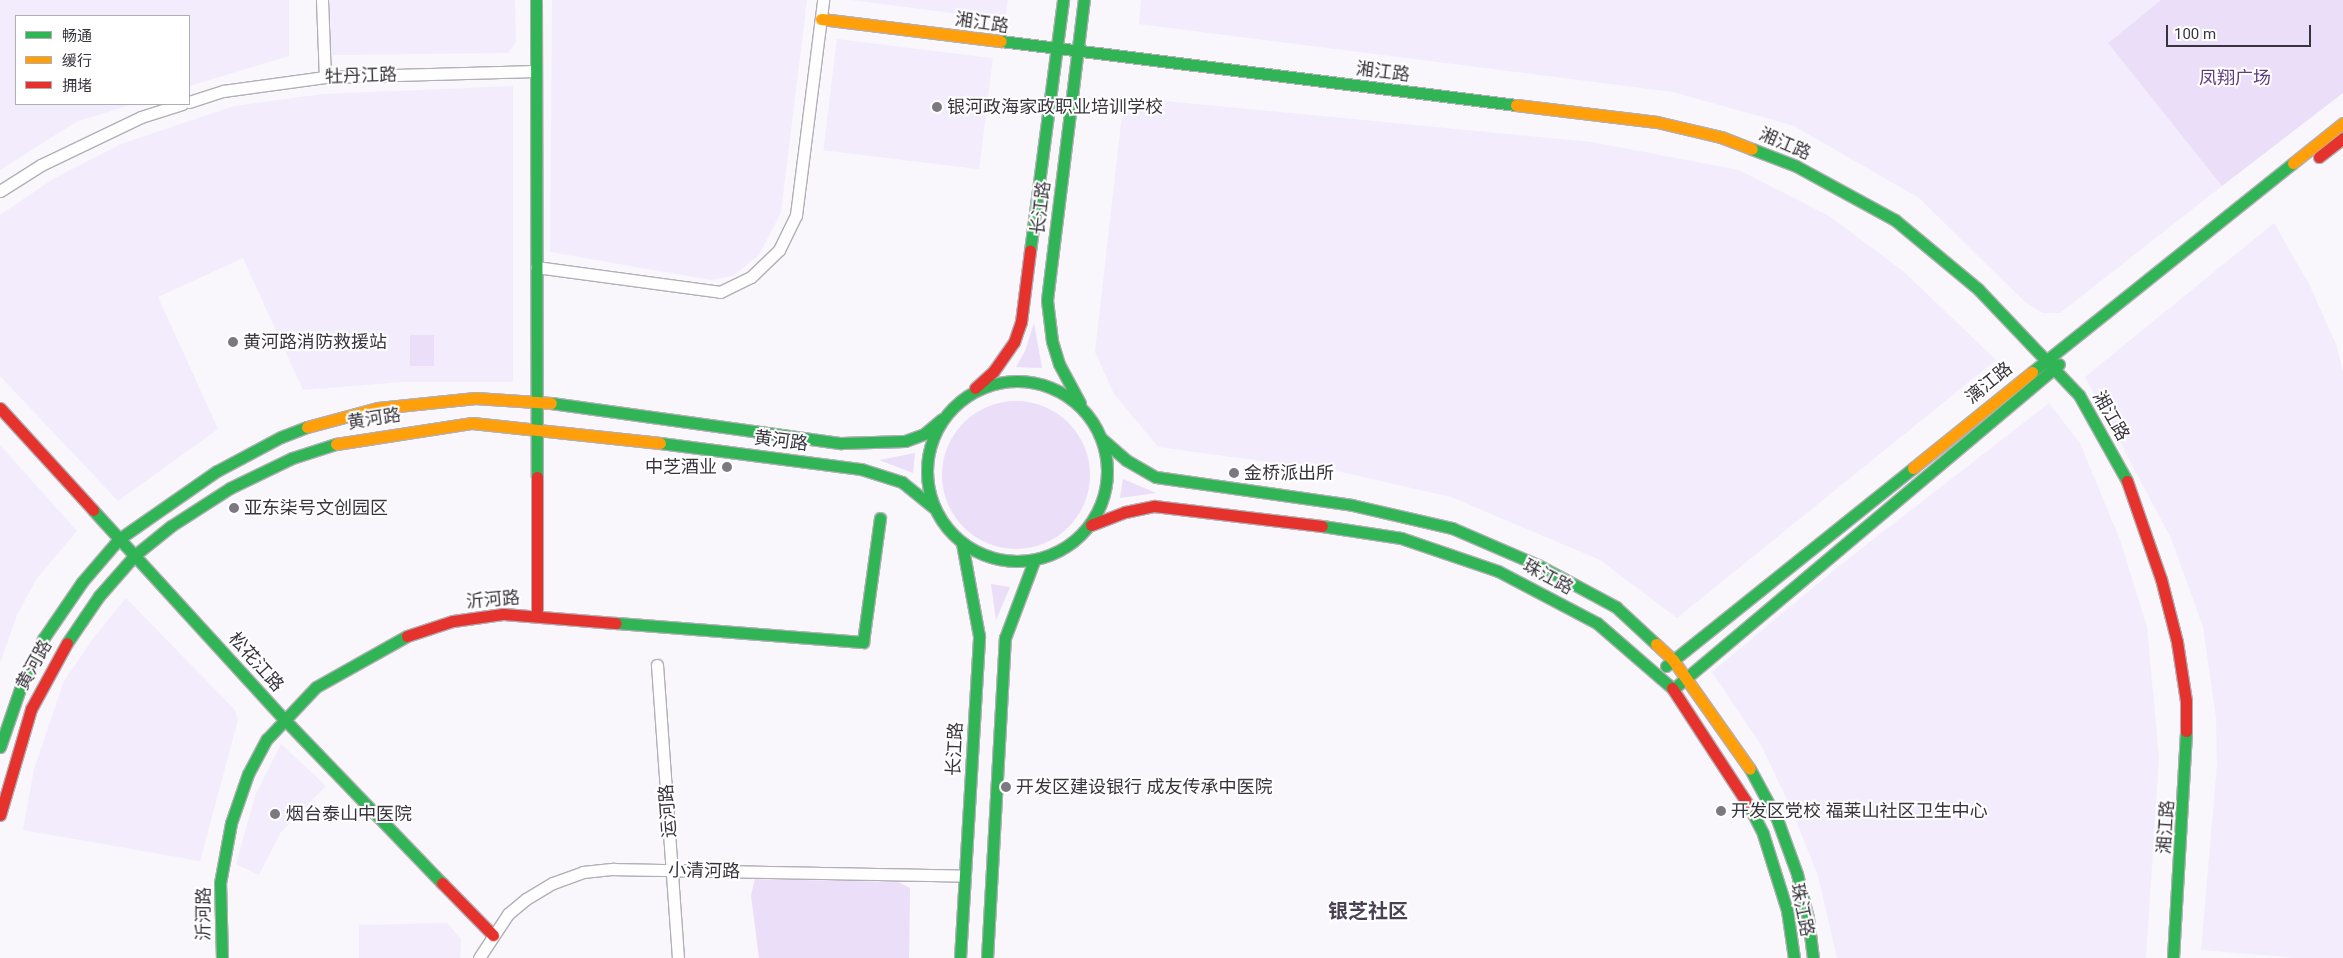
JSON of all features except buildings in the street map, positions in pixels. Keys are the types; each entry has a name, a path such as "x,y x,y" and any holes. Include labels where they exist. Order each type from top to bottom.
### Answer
{"main road":[{"path":"536,0 536,267 539,401 537,614"},
{"name":"长江路","path":"942,420 993,372 1014,342 1021,322 1063,0"},
{"name":"长江路","path":"1084,0 1047,300 1052,341 1059,364 1102,439"},
{"name":"湘江路","path":"820,19 1078,53 1656,122 1721,138 1796,166 1896,220 1978,289 2051,363 2079,395 2128,484 2161,579 2177,642 2186,700 2187,763 2174,958"},
{"name":"漓江路","path":"1673,690 2051,363 2343,123"},
{"name":"漓江路","path":"1658,673 2051,363 2343,138"},
{"path":"969,394 987,386 1023,381 1053,388 1086,413"},
{"name":"黄河路","path":"0,747 20,689 43,639 82,582 119,539 164,505 217,472 281,437 325,421 378,408 475,398 539,401 841,443 905,442 924,434 942,420"},
{"name":"松花江路","path":"0,408 284,719 493,935"},
{"path":"933,507 927,464 930,444 942,420"},
{"name":"黄河路","path":"0,815 31,709 58,656 100,596 135,555 171,526 230,488 292,458 333,444 472,423 538,428 861,469 902,482 933,507 962,543"},
{"path":"1102,439 1126,460 1156,477 1352,505 1452,528 1538,565 1616,607 1673,660 1753,773 1776,819 1804,900 1813,958"},
{"path":"962,543 990,558 1020,562 1034,560 1064,549 1091,525 1107,477 1102,439"},
{"name":"珠江路","path":"1091,525 1125,512 1154,506 1274,518 1401,538 1452,553 1526,584 1597,623 1658,673 1673,690 1742,792 1763,834 1787,910 1794,958"},
{"name":"沂河路","path":"222,958 220,883 231,823 248,774 267,739 316,687 410,634 453,621 503,614 537,614 863,642 880,518"},
{"name":"长江路","path":"960,958 978,636 962,543"},
{"path":"987,958 1005,638 1034,560"}],"street":[{"path":"322,0 325,77"},
{"path":"536,267 720,292 751,277 779,250 796,215 823,0"},
{"name":"牡丹江路","path":"190,102 223,91 325,77 536,71"},
{"path":"0,191 41,165 141,117 179,105"},
{"name":"运河路","path":"657,665 678,958"},
{"name":"小清河路","path":"479,958 493,935 526,899 553,883 583,872 614,869 965,876"}],"shaded area":[{"path":"0,0 289,0 289,56 190,86 190,15 15,15 15,105 130,105 76,122 0,170"},
{"path":"330,0 515,0 516,42 508,53 331,55"},
{"path":"552,0 807,0 781,212 759,255 733,276 711,280 550,252"},
{"path":"851,0 1008,0 1005,20"},
{"path":"1141,0 2161,0 2108,43 2222,186 2060,313 2043,313 2026,303 1919,198 1794,126 1673,92 1139,24"},
{"name":"银河政海家政职业培训学校","path":"837,39 993,58 979,169 823,150"},
{"path":"513,86 513,382 402,382 303,390 243,258 158,297 218,429 118,501 0,376 0,215 53,179 121,144 234,106 323,94"},
{"path":"1124,97 1592,142 1739,170 1829,216 1903,271 1996,360 1677,618 1600,560 1451,497 1341,472 1158,447 1114,394 1095,352"},
{"path":"2274,223 2310,286 2336,344 2343,372 2343,958 2296,958 2201,950 2217,765 2216,718 2203,627 2171,538 2085,377"},
{"path":"2049,403 2080,443 2120,540 2147,627 2159,758 2146,958 1837,958 1818,876 1792,810 1761,745 1712,672 1839,566"},
{"path":"0,445 77,531 37,578 17,615 0,663"},
{"path":"126,598 235,710 238,720 200,861 23,830 34,769 64,681 94,637"},
{"name":"烟台泰山中医院","path":"281,744 326,786 281,832 259,875 236,864 255,796"},
{"path":"447,923 461,939 460,958 359,958 359,925"}],"green space":[{"name":"凤翔广场","path":"2161,0 2343,0 2343,93 2222,186 2108,43"},
{"path":"1034,323 1042,368 1016,367 1025,351"},
{"path":"410,335 434,335 434,366 410,366"},
{"path":"1016,401 1044,407 1068,423 1084,447 1090,475 1084,503 1068,527 1044,543 1016,549 988,543 964,527 948,503 942,475 948,447 964,423 988,407"},
{"path":"915,453 913,473 879,460"},
{"path":"1123,479 1156,493 1120,498"},
{"path":"991,584 1010,587 996,620"},
{"path":"755,879 898,882 910,888 909,958 759,958 751,895"}],"traffic: fast":[{"path":"536,0 537,477"},
{"path":"1030,251 1063,0"},
{"path":"1080,403 1059,364 1052,341 1047,300 1084,0"},
{"path":"1001,41 1516,105"},
{"path":"1752,149 1796,166 1895,220 1978,289 2079,395 2127,481"},
{"path":"2032,372 2293,163"},
{"path":"1678,685 2059,364"},
{"path":"1026,381 1035,382 1060,391 1081,407 1097,428 1106,453 1107,471 1106,489 1097,514 1081,535 1060,551 1052,554 1035,560 1008,561 999,560 974,551 947,528 937,514 928,489 927,462 928,453 937,428 960,401 974,391 999,382 1026,381"},
{"path":"551,403 841,443 905,441 924,434 942,419"},
{"path":"0,747 20,689 43,639 82,582 119,539 217,471 281,437 307,427"},
{"path":"1102,439 1126,460 1156,477 1352,505 1452,528 1538,565 1616,607 1656,644"},
{"path":"660,443 861,469 902,482 933,507"},
{"path":"67,643 99,596 135,555 171,526 230,488 292,458 336,444"},
{"path":"1666,666 1913,468"},
{"path":"93,510 284,719 442,883"},
{"path":"616,623 863,642 880,518"},
{"path":"1322,526 1401,538 1498,571 1597,623 1672,688"},
{"path":"960,958 979,636 962,543"},
{"path":"987,958 1005,638 1034,561"},
{"path":"222,958 220,883 231,823 248,774 267,739 316,687 407,636"},
{"path":"2173,958 2186,731"},
{"path":"1750,769 1777,819 1797,874 1808,918 1813,958"},
{"path":"1749,806 1763,834 1787,910 1794,958"}],"traffic: slow":[{"path":"821,19 1001,41"},
{"path":"1516,105 1657,122 1721,137 1752,149"},
{"path":"2293,163 2343,123"},
{"path":"1913,468 2032,372"},
{"path":"307,427 378,408 475,398 551,403"},
{"path":"336,444 472,423 660,443"},
{"path":"1656,644 1673,660 1750,769"}],"traffic: jam":[{"path":"2319,157 2343,138"},
{"path":"975,388 993,372 1014,342 1021,322 1030,251"},
{"path":"0,408 93,510"},
{"path":"537,477 537,614"},
{"path":"2127,481 2161,579 2177,642 2186,701 2186,731"},
{"path":"1091,525 1125,512 1154,506 1322,526"},
{"path":"407,636 453,621 503,614 616,623"},
{"path":"0,815 31,709 67,643"},
{"path":"1672,688 1749,806"},
{"path":"442,883 493,935"}],"place":[{"name":"银河政海家政职业培训学校","path":"937,107"},
{"name":"黄河路消防救援站","path":"233,342"},
{"name":"中芝酒业","path":"727,467"},
{"name":"金桥派出所","path":"1234,473"},
{"name":"亚东柒号文创园区","path":"234,508"},
{"name":"开发区建设银行 成友传承中医院","path":"1006,787"},
{"name":"开发区党校 福莱山社区卫生中心","path":"1721,811"},
{"name":"烟台泰山中医院","path":"275,814"}],"district":[{"name":"银芝社区","path":"1368,911"}]}
